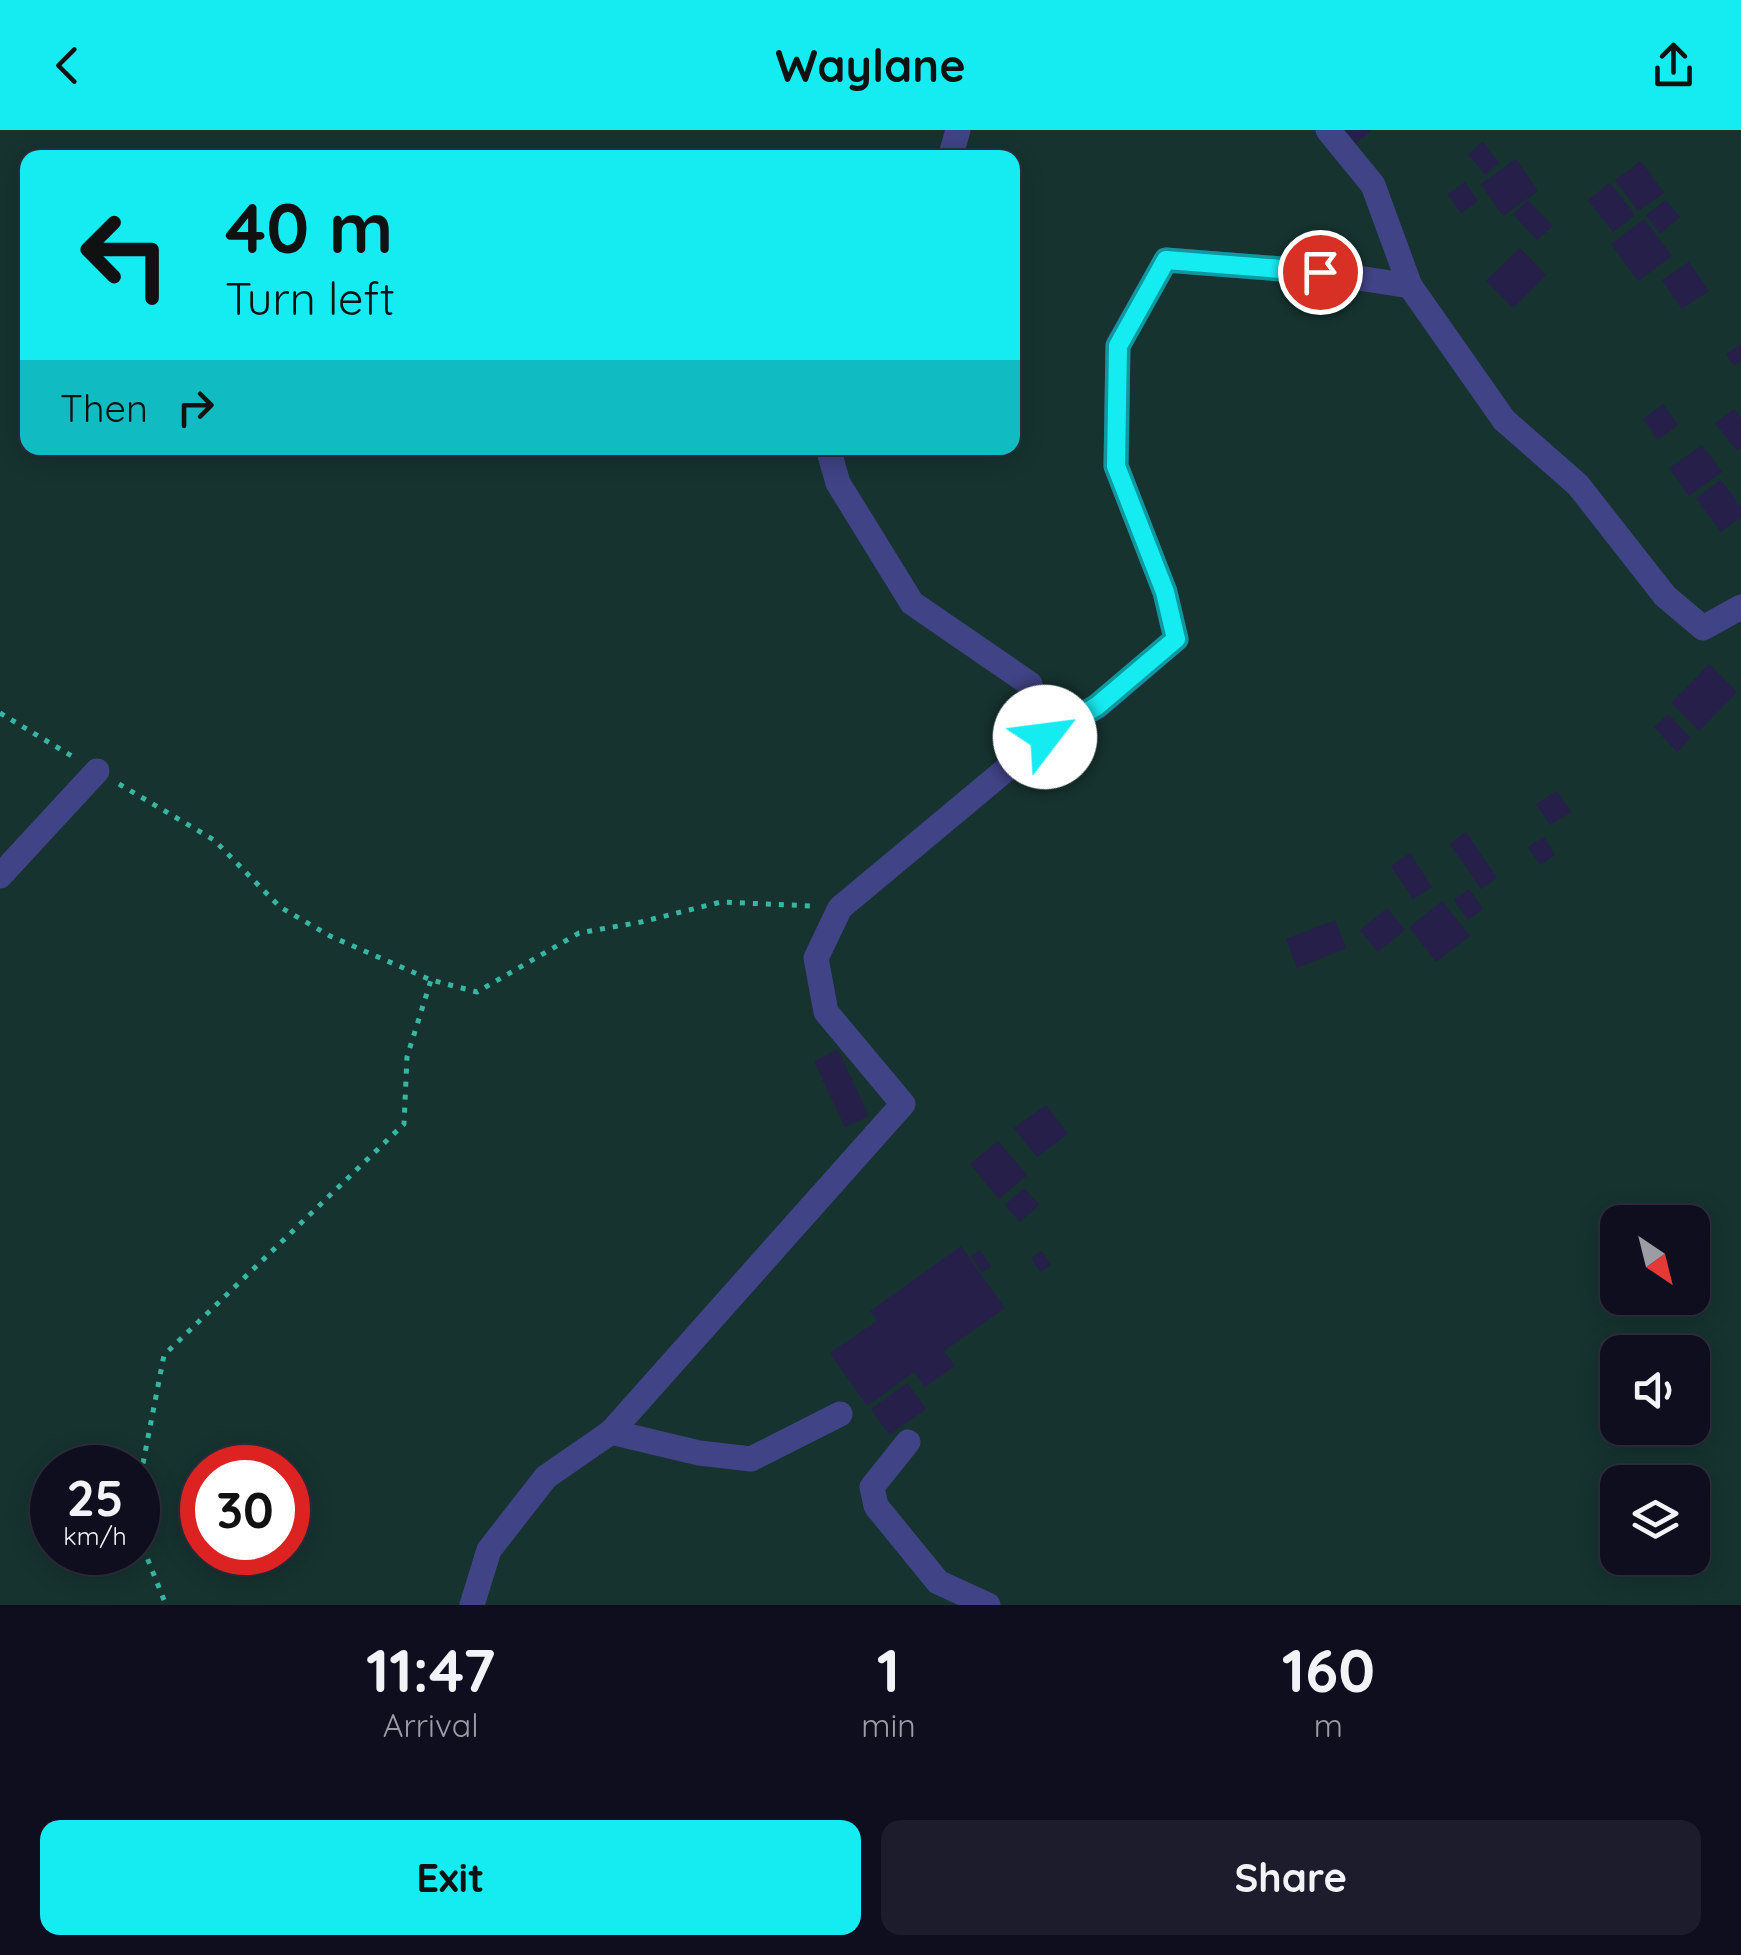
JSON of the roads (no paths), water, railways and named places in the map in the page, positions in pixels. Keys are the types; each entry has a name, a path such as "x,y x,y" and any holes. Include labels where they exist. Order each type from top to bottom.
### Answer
{"street":[{"path":"1328,130 1373,186 1410,286 1504,420 1578,485 1666,596 1704,628 1741,606"},
{"path":"472,1605 488,1550 546,1477 611,1432 902,1104 826,1012 816,958 840,908 1045,737 1097,706 1176,639 1165,592 1116,466 1118,346 1166,260 1320,272 1410,286"},
{"path":"830,455 838,483 912,603 1030,684 1045,737"},
{"path":"0,876 97,771"},
{"path":"611,1432 699,1453 751,1458 840,1414"},
{"path":"908,1442 872,1487 876,1506 938,1582 988,1605"}]}
